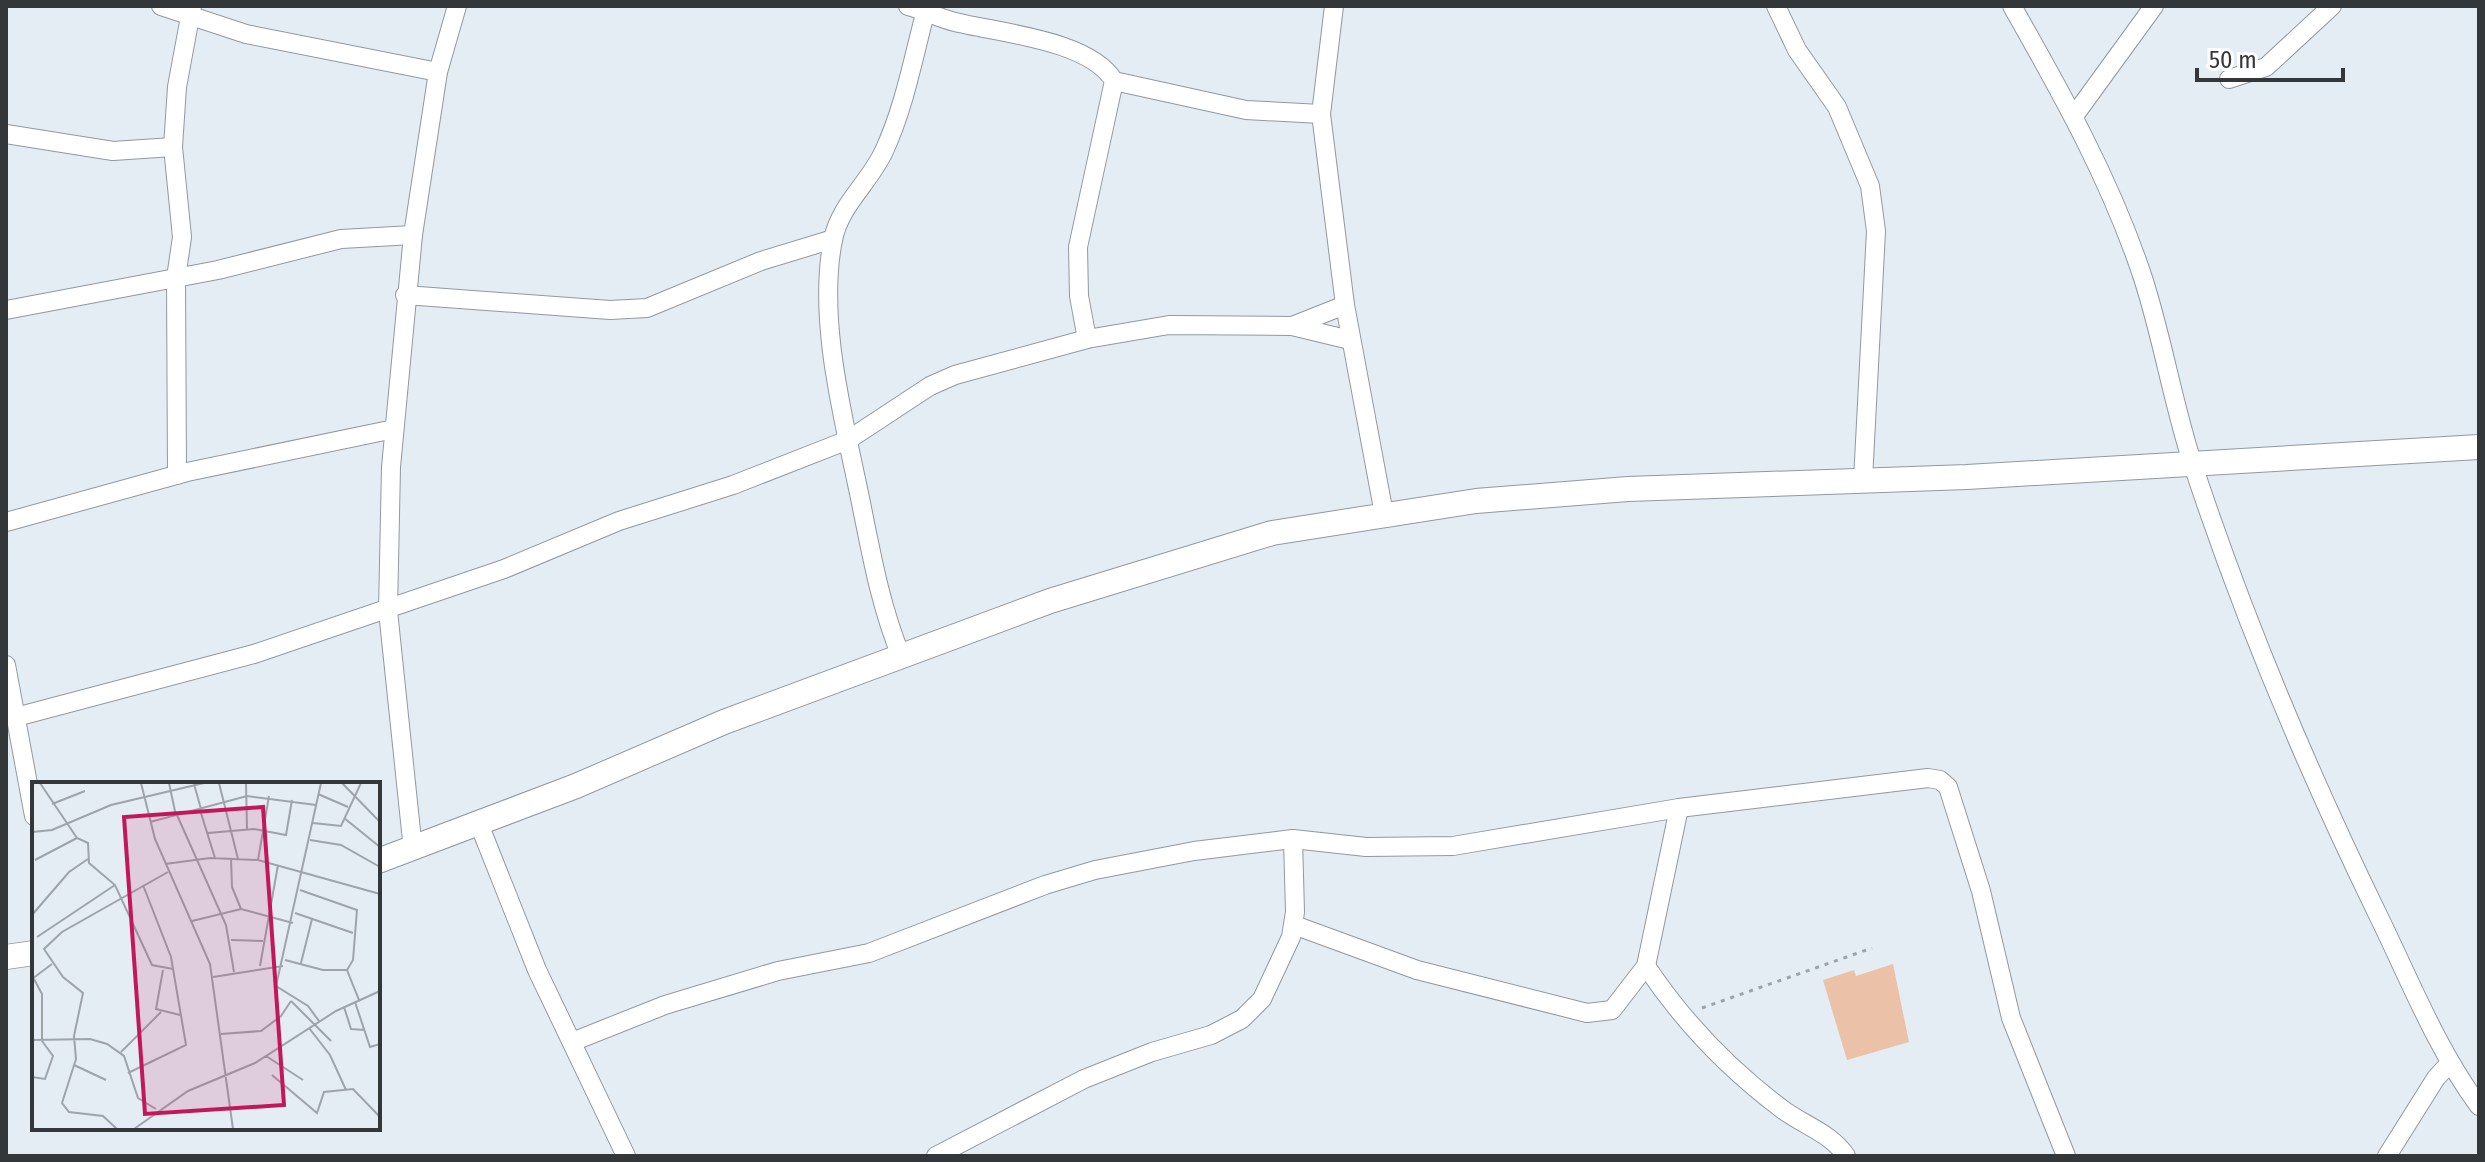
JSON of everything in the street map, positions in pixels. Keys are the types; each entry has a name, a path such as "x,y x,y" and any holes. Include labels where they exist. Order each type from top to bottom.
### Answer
{"street":[{"path":"161,6 191,10 246,34 438,72"},
{"path":"413,850 388,611 394,429 413,235 438,72 457,6"},
{"path":"1334,6 1321,114 1350,340 1384,514"},
{"path":"1776,6 1797,50 1837,107 1870,186 1876,231 1863,480"},
{"path":"2012,6 2074,116 2121,218 2143,278 2192,463 2259,652 2319,793 2450,1063 2479,1106"},
{"path":"2074,116 2154,6"},
{"path":"2229,79 2266,67 2332,6"},
{"path":"901,656 885,618 832,346 833,239 842,215 883,154 920,7 951,22 1021,36 1077,52 1107,68 1114,81 1078,247 1079,296 1087,339"},
{"path":"177,475 176,278 182,237 173,147 177,87 191,10"},
{"path":"1114,81 1246,110 1321,114"},
{"path":"6,134 113,151 173,147"},
{"path":"6,310 176,278 341,239 413,235"},
{"path":"405,295 610,310 647,308 761,261 833,239"},
{"path":"1292,326 1345,305"},
{"path":"13,727 388,611 504,569 619,521 733,485 848,440 930,386 955,375 1087,339 1169,325 1292,326 1350,340"},
{"path":"6,522 177,475 394,429"},
{"path":"380,860 479,824 724,722 1050,601 1272,533 1476,501 1628,489 1863,480 2479,447"},
{"path":"6,665 13,727 32,808"},
{"path":"572,1042 665,1005 764,975 869,953 1003,900 1095,870 1239,843 1293,839 1366,847 1453,846 1679,808 1928,778 1940,780 1948,787 1981,891 2011,1018 2066,1156"},
{"path":"1294,925 1417,970 1587,1013 1612,1010 1646,966 1679,808"},
{"path":"479,824 537,970 626,1156"},
{"path":"936,1156 1084,1079 1152,1052 1211,1035 1242,1019 1262,999 1294,925 1293,839"},
{"path":"6,957 32,953"},
{"path":"1646,966 1732,1069 1785,1111 1826,1136 1846,1156"},
{"path":"2387,1156 2436,1078 2450,1063"}],"path":[{"path":"1684,1013 1785,981 1872,948"}],"building":[{"path":"1893,964 1909,1042 1847,1060 1823,980 1854,970 1856,976"}]}
